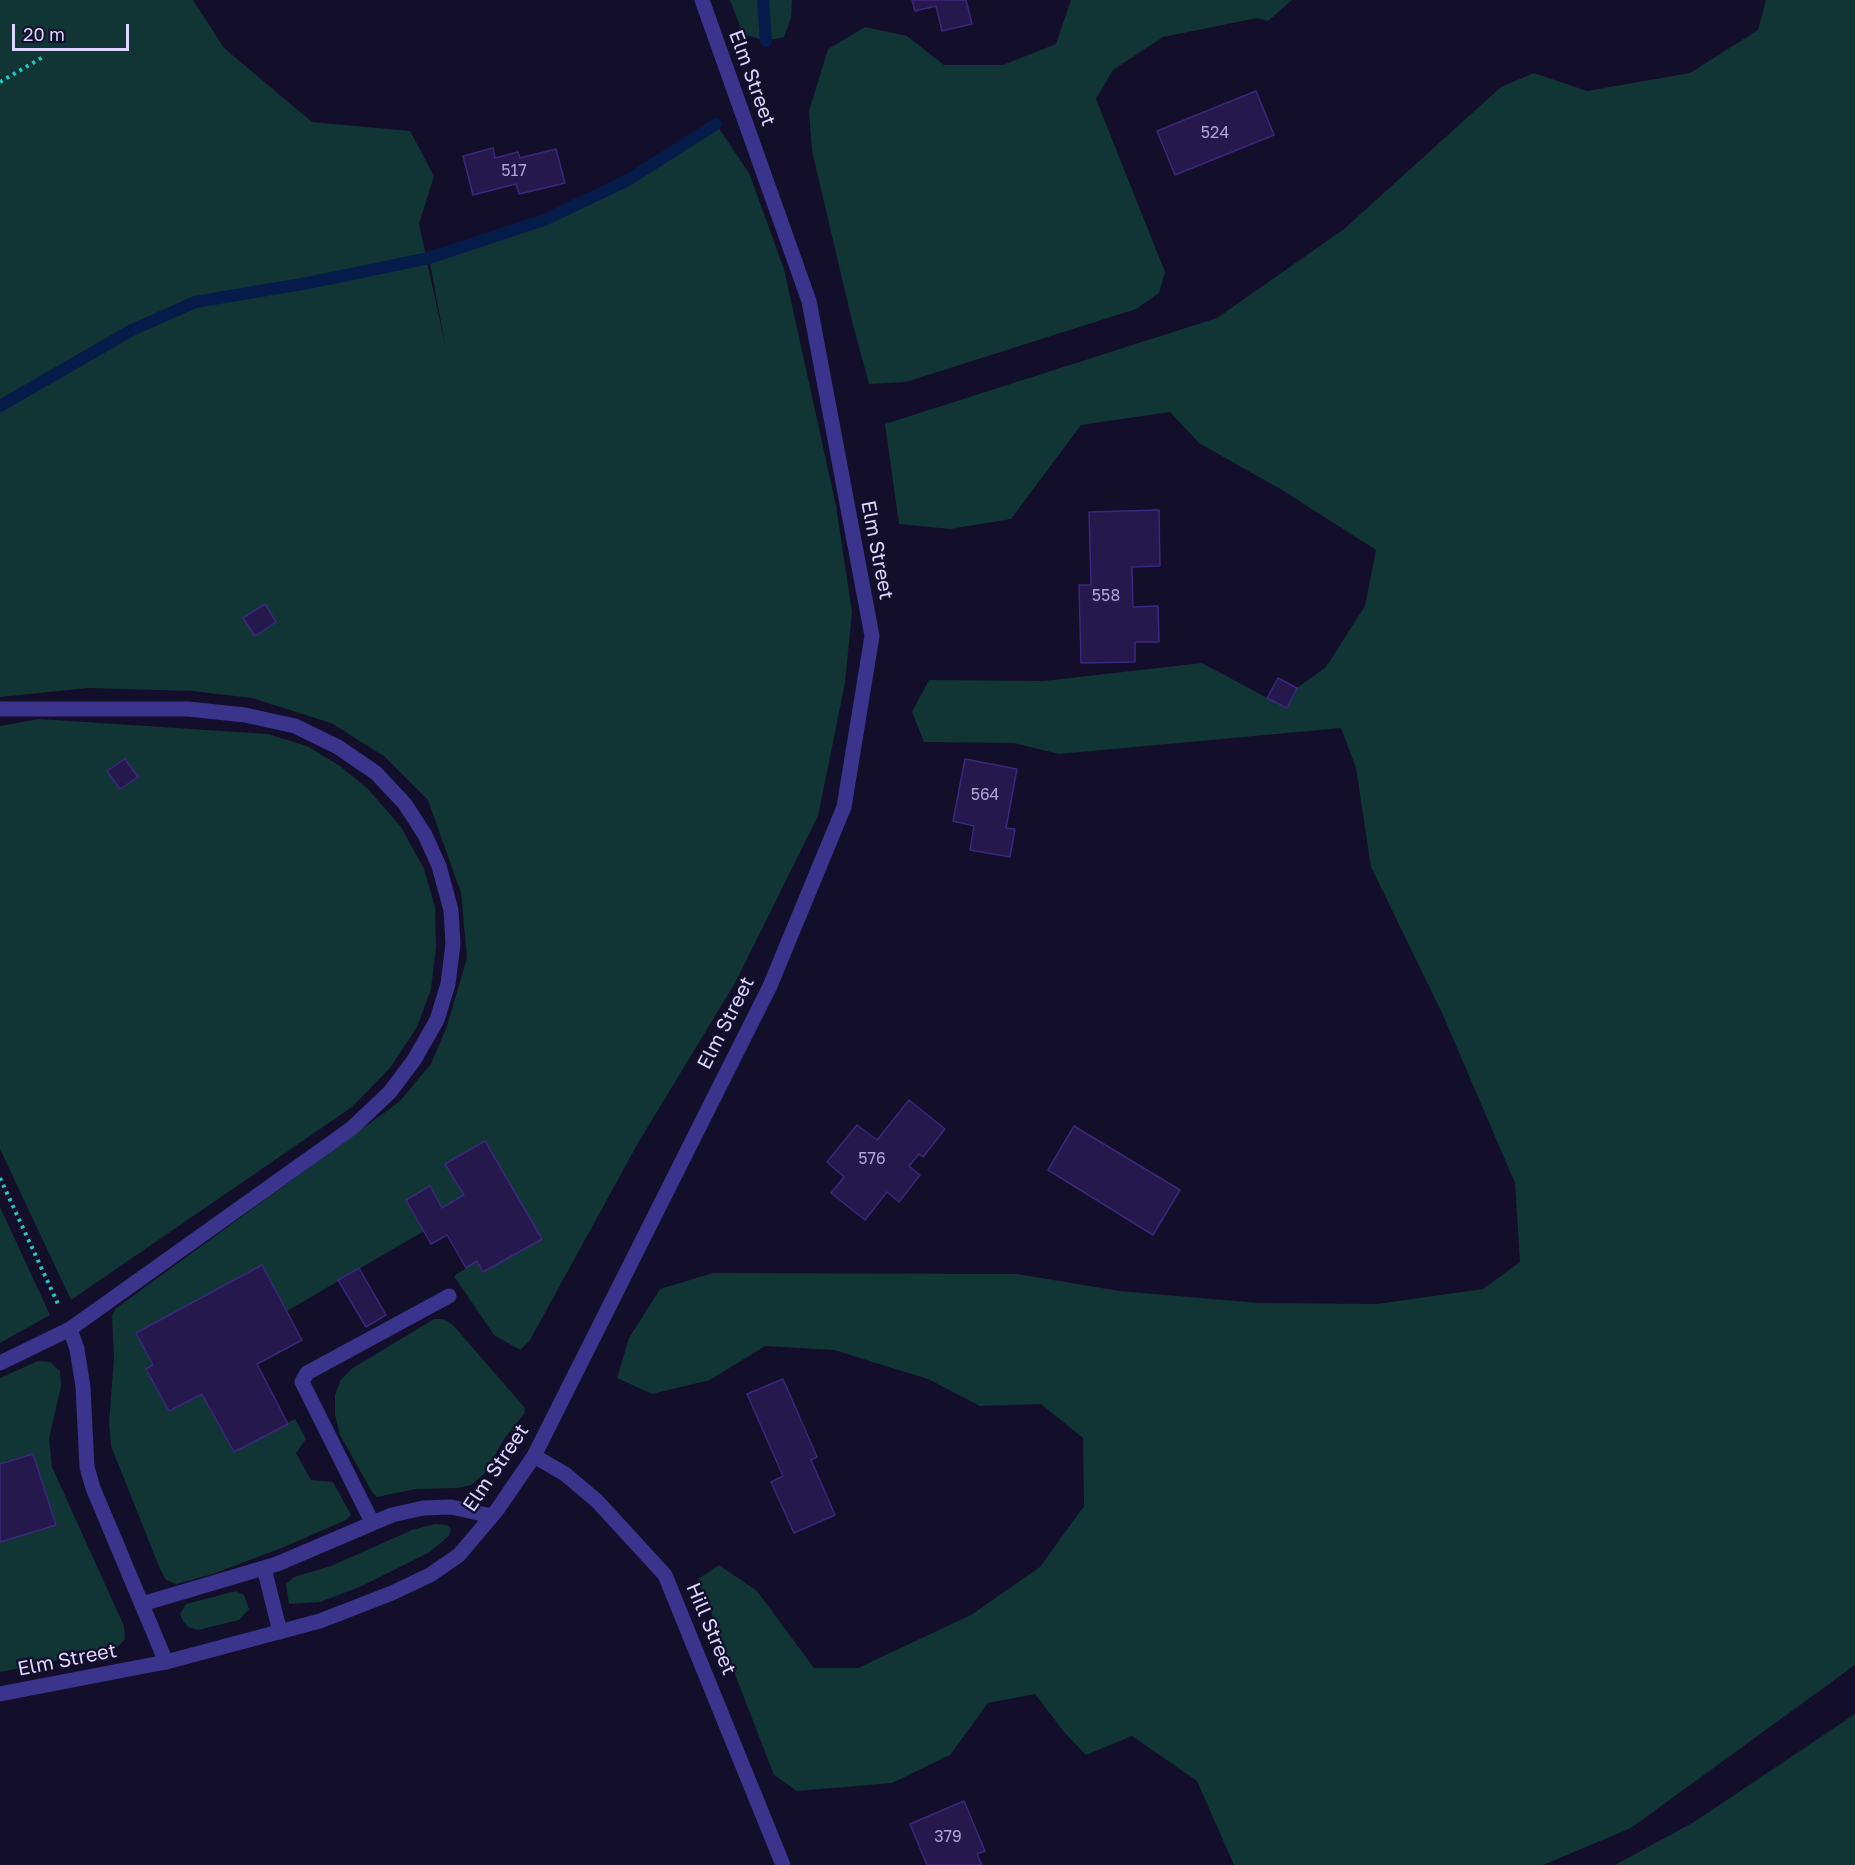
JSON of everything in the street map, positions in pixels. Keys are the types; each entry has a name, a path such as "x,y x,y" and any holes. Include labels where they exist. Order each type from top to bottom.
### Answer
{"street":[{"name":"Elm Street","path":"0,1694 166,1662 320,1621 392,1593 430,1575 459,1555 492,1516 534,1456 770,986 844,807 872,636 809,301 702,0"},
{"path":"0,709 188,709 245,715 295,726 338,747 376,773 405,804 425,835 440,866 451,910 453,944 448,984 437,1020 414,1060 390,1092 352,1128 70,1329 0,1363"},
{"path":"372,1522 302,1382 307,1373 448,1296"},
{"path":"70,1329 77,1349 83,1387 87,1467 166,1662"},
{"name":"Hill Street","path":"534,1456 566,1474 597,1501 665,1575 717,1697 783,1865"},
{"path":"142,1604 264,1568 392,1515 433,1508 469,1509 492,1516"},
{"path":"264,1568 280,1632"}],"path":[{"path":"0,82 43,57"},
{"path":"0,1178 70,1329"}],"green space":[{"path":"0,0 193,0 224,48 312,122 410,131 434,176 419,224 446,349 429,258 544,220 716,124 749,173 784,269 836,506 852,612 845,683 818,816 735,983 638,1143 530,1340 520,1350 494,1335 454,1276 477,1261 483,1272 542,1239 485,1141 446,1164 464,1195 442,1208 430,1187 424,1231 287,1311 262,1265 136,1333 153,1365 146,1369 169,1411 202,1394 234,1452 295,1419 306,1439 296,1453 311,1480 333,1482 351,1515 346,1520 284,1547 213,1574 176,1584 166,1580 160,1569 111,1446 109,1422 114,1359 112,1316 115,1309 399,1102 431,1064 447,1026 467,958 461,893 428,800 384,756 331,723 252,698 192,691 88,688 0,697"},
{"path":"730,0 792,0 791,18 784,37 766,41 743,34"},
{"path":"1071,0 1292,0 1268,21 1257,18 1163,37 1113,70 1096,99 1165,272 1159,293 1136,309 906,382 869,384 812,151 809,111 828,49 865,27 907,36 944,65 1003,65 1056,44"},
{"path":"1766,0 1855,0 1855,1665 1631,1828 1543,1865 1234,1865 1197,1781 1132,1736 1086,1755 1064,1732 1035,1694 988,1703 950,1755 892,1783 797,1791 774,1775 698,1579 719,1565 757,1591 814,1668 858,1668 971,1615 1040,1567 1084,1506 1083,1438 1041,1404 980,1406 928,1379 834,1350 765,1346 710,1380 652,1394 617,1378 629,1338 660,1289 713,1273 1017,1274 1119,1291 1259,1303 1377,1304 1483,1289 1520,1262 1515,1183 1443,1015 1371,867 1356,768 1341,728 1059,754 1014,743 924,742 912,712 929,680 1044,681 1202,663 1286,708 1297,688 1326,667 1365,606 1376,550 1282,490 1199,443 1170,412 1081,425 1011,519 950,529 899,524 885,424 1217,318 1344,229 1501,87 1534,73 1587,91 1690,73 1758,30"},
{"path":"39,719 268,734 307,746 340,766 368,789 401,827 424,869 435,907 436,947 431,989 417,1027 390,1068 352,1107 71,1300 0,1149 0,726"},
{"path":"0,1207 50,1315 0,1343"},
{"path":"434,1319 443,1319 453,1325 525,1408 524,1414 504,1439 484,1474 471,1485 458,1488 416,1489 377,1497 340,1435 335,1415 335,1395 340,1381 351,1369"},
{"path":"38,1361 50,1362 60,1371 61,1386 49,1439 52,1467 124,1626 125,1639 117,1648 0,1672 0,1378"},
{"path":"435,1524 447,1525 451,1529 449,1536 428,1553 362,1586 320,1602 289,1604 286,1584 294,1577 331,1566 412,1530"},
{"path":"236,1591 244,1595 249,1609 239,1620 198,1630 188,1627 183,1621 180,1614 186,1604"},
{"path":"1855,1714 1855,1865 1615,1865 1694,1822"}],"building":[{"path":"912,0 966,0 972,24 942,31 936,6 915,11"},
{"path":"1256,91 1274,135 1175,175 1157,131"},
{"path":"493,148 495,158 518,152 520,158 556,149 565,183 519,194 516,184 473,195 463,156"},
{"path":"1159,510 1160,566 1132,567 1133,607 1158,606 1159,642 1135,642 1135,662 1081,663 1079,585 1091,585 1089,512"},
{"path":"265,604 276,622 255,636 243,618"},
{"path":"1278,678 1297,688 1287,708 1267,698"},
{"path":"125,759 138,777 120,789 107,771"},
{"path":"965,759 1017,769 1006,828 1015,829 1010,857 970,850 974,826 953,821"},
{"path":"909,1100 945,1129 923,1157 919,1154 909,1166 920,1175 899,1202 887,1192 865,1220 831,1193 844,1177 827,1162 857,1125 877,1140"},
{"path":"1074,1126 1180,1190 1153,1235 1048,1170"},
{"path":"485,1141 542,1239 483,1272 477,1261 466,1268 447,1235 431,1244 406,1200 430,1186 442,1208 464,1195 445,1164"},
{"path":"262,1265 302,1340 257,1364 288,1424 234,1452 202,1394 169,1411 146,1369 153,1365 136,1333"},
{"path":"359,1268 386,1315 366,1327 338,1280"},
{"path":"783,1379 817,1457 811,1460 835,1515 794,1533 771,1482 783,1476 747,1394"},
{"path":"33,1454 56,1525 0,1542 0,1464"},
{"path":"964,1801 985,1851 977,1854 982,1865 927,1865 910,1824"}],"waterway":[{"path":"763,0 766,41"},
{"path":"0,406 132,330 195,302 308,283 429,258 544,220 628,180 716,124"}]}
